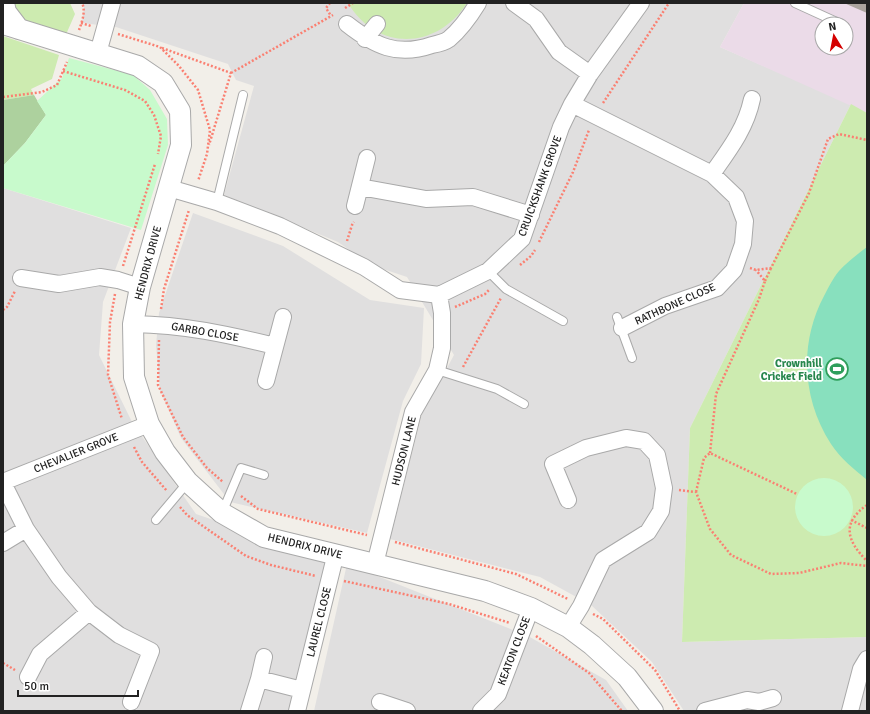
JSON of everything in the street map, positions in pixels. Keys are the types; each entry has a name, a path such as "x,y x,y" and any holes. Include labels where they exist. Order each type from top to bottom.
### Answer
{"street":[{"path":"4,3 11,27"},
{"path":"98,53 112,3"},
{"path":"342,15 366,39 389,48 415,51 448,40 469,18 478,3"},
{"path":"514,3 536,19 559,52 590,74"},
{"name":"CRUICKSHANK GROVE","path":"439,295 494,276 522,239 561,127 572,104 590,74 641,3"},
{"path":"366,39 377,24"},
{"name":"HENDRIX DRIVE","path":"11,27 138,66 163,83 180,111 181,145 140,288 133,324 134,377 149,424 165,452 188,482 222,514 264,537 485,591 530,608 568,627 592,645 627,677 653,711"},
{"path":"712,174 740,135 749,114 752,99"},
{"name":"RATHBONE CLOSE","path":"572,104 712,174 736,197 745,221 743,244 737,263 734,270 717,288 620,323"},
{"path":"355,206 367,158"},
{"path":"360,187 426,199 473,197 530,215"},
{"path":"169,188 217,202 280,226 364,267 400,290 439,295"},
{"path":"21,278 59,284 100,277 118,280 140,288"},
{"name":"HUDSON LANE","path":"375,564 413,412 437,370 442,348 442,313 439,295"},
{"path":"266,381 284,317"},
{"name":"GARBO CLOSE","path":"133,324 159,324 210,330 275,346"},
{"name":"CHEVALIER GROVE","path":"131,702 151,652 119,635 89,612 59,577 26,529 3,482 149,424"},
{"path":"568,500 553,464 586,448 626,438 644,442 657,455 664,488 661,511 648,532 603,560 581,606 568,627"},
{"path":"3,543 26,529"},
{"name":"LAUREL CLOSE","path":"297,711 336,554"},
{"name":"KEATON CLOSE","path":"481,711 498,694 530,608"},
{"path":"28,677 40,654 89,612"},
{"path":"249,711 264,657"},
{"path":"850,711 861,668 867,659"},
{"path":"259,679 302,690"},
{"path":"705,711 747,700 759,702 774,698"},
{"path":"380,702 407,711"}],"lane":[{"path":"795,3 823,16"},
{"path":"217,202 244,95"},
{"path":"494,276 506,289 563,320"},
{"path":"620,323 632,358"},
{"path":"437,370 497,389 524,404"},
{"path":"222,514 241,468 264,475"},
{"path":"156,520 188,482"}],"path":[{"path":"3,97 42,92 57,85 82,23 84,7 82,3"},
{"path":"353,3 342,15 231,73 164,289 159,324 158,385 183,437 207,468 258,509 382,539 516,574 581,606 602,620 655,670 680,711"},
{"path":"442,313 485,294 494,276 531,256 545,231 573,172 594,116 669,3"},
{"path":"82,23 160,47 231,73"},
{"path":"160,47 179,66 198,90 210,130 207,152"},
{"path":"63,71 125,90 145,101 154,115 161,136 158,154 118,280 110,322 108,375 126,433 142,462 187,515 246,556 279,567 449,604 522,628 545,640 589,674 622,711"},
{"path":"867,140 839,134 828,139 809,192 765,281 759,299 716,394 710,453 704,458 696,492 710,529 731,555 771,574 799,573 841,563 867,566"},
{"path":"343,257 352,225 359,218 360,211 355,206"},
{"path":"737,263 756,270 771,268"},
{"path":"756,270 765,281"},
{"path":"3,310 7,306 21,278"},
{"path":"457,376 506,289"},
{"path":"710,453 797,494"},
{"path":"664,488 696,492"},
{"path":"867,505 857,512 851,520 849,529 858,552 867,561"},
{"path":"851,520 867,528"}],"shaded area":[{"path":"82,3 744,3 720,47 851,104 690,428 682,642 867,637 867,711 684,711 652,662 591,605 540,577 390,539 422,414 454,355 407,277 371,265 338,242 224,195 254,86 236,80 228,64 116,27 82,23 84,7"},
{"path":"744,3 867,3 867,113 720,47"},
{"path":"3,188 131,228 103,302 99,355 132,422 196,514 330,560 298,711 3,711"},
{"path":"193,213 283,246 370,300 424,308 421,364 403,401 367,533 230,502 181,438 160,390 156,345 159,313"},
{"path":"347,564 528,636 606,680 628,711 314,711"}],"green space":[{"path":"10,3 70,3 75,14 64,39 32,29"},
{"path":"348,3 467,3 454,19 440,30 424,37 407,39 390,37 375,30 360,19"},
{"path":"3,36 59,55 52,79 31,89 34,95 3,100"},
{"path":"69,58 133,75 150,90 167,119 168,145 141,230 3,188 3,166 25,143 46,115 37,101 62,78"},
{"path":"34,95 46,115 25,143 3,166 3,100"},
{"path":"851,104 867,113 867,637 682,642 690,428"},
{"name":"Crownhill Cricket Field","path":"867,247 867,480 839,454 821,427 809,390 807,371 810,333 824,296 839,271"},
{"path":"824,478 835,480 848,491 851,496 853,507 851,518 840,531 835,534 824,536 813,534 800,523 797,518 795,507 797,496 808,483 813,480"}],"place":[{"name":"Crownhill Cricket Field","path":"837,369"}]}
